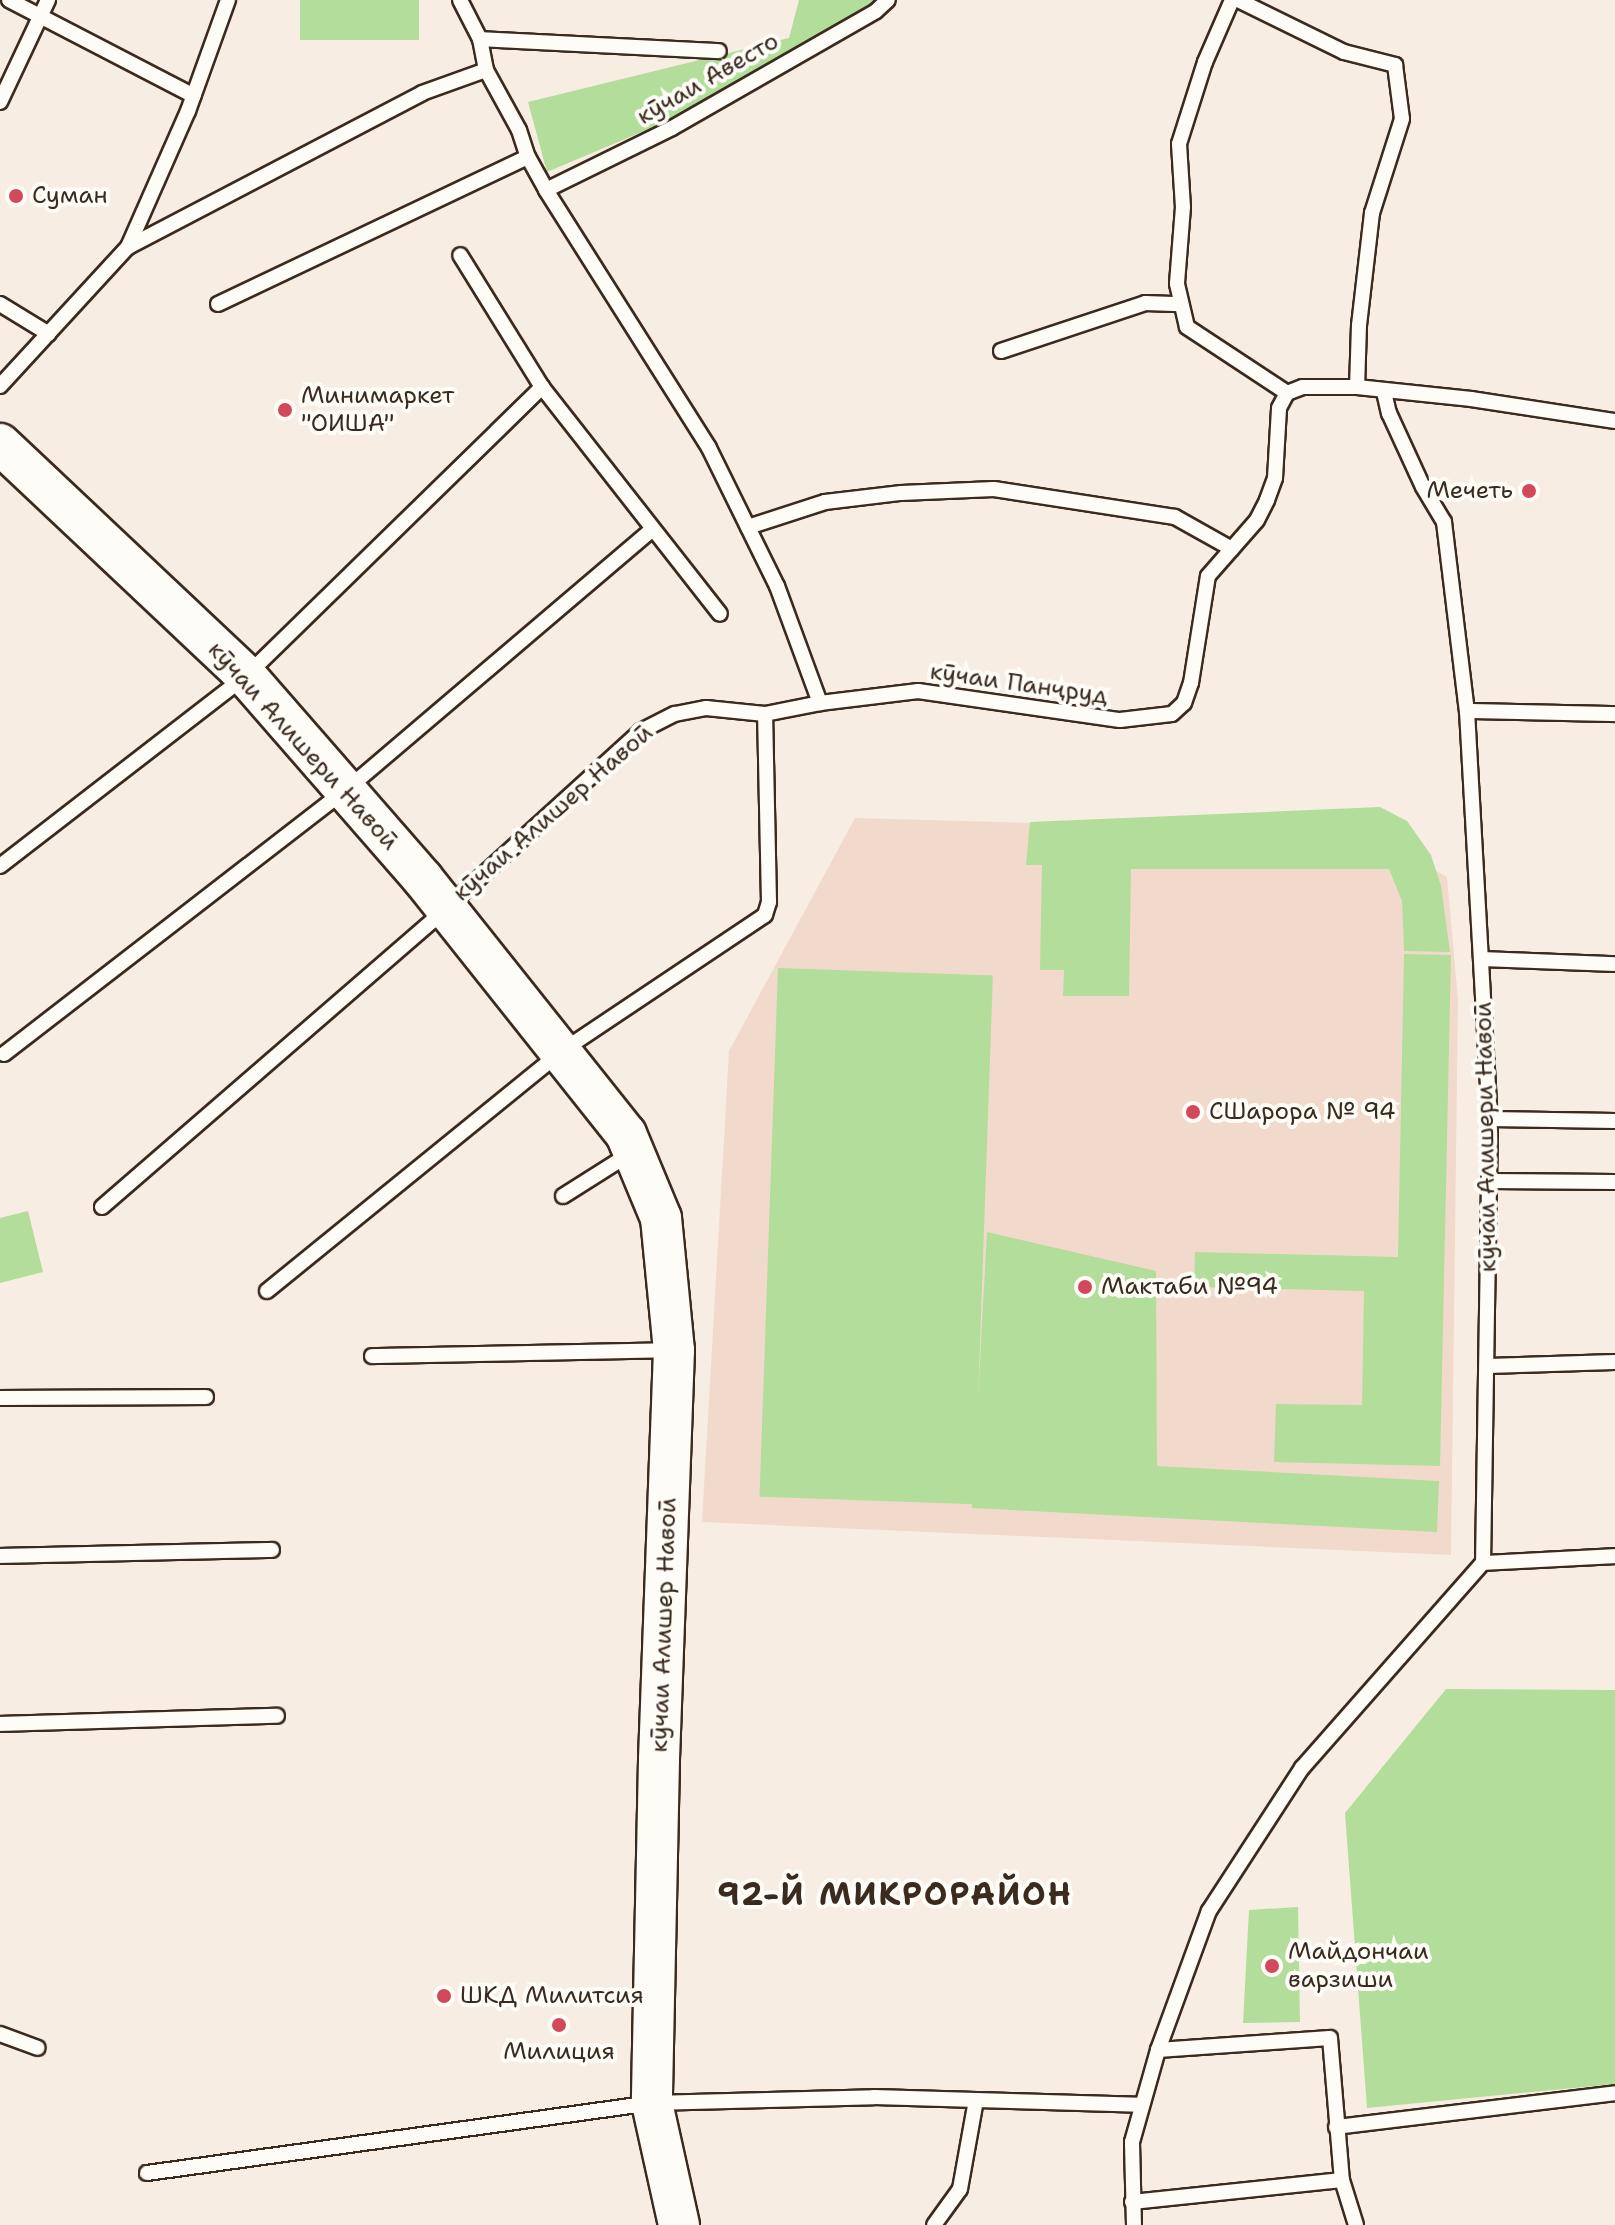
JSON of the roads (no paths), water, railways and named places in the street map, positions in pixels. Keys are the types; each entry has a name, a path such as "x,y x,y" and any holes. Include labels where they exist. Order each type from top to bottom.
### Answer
{"street":[{"name":"кӯчаи Алишери Навоӣ","path":"0,444 246,676 489,962"},
{"name":"кӯчаи Алишер Навоӣ","path":"489,962 626,1134 631,1153 661,1218 674,1350 659,1760 652,2103 679,2225"}],"lane":[{"path":"9,0 45,7 194,96"},
{"path":"0,386 128,247 194,96 228,0"},
{"path":"460,0 480,39 486,70 519,130 528,157 546,190 709,448 777,586 820,703"},
{"name":"кӯчаи Авесто","path":"546,190 672,128 876,11 888,0"},
{"path":"1357,387 1359,325 1372,213 1402,119 1395,65 1344,52 1306,31 1245,7 1235,0 1205,62 1179,144 1183,207 1177,284 1187,327 1287,393 1303,387 1357,387 1471,399 1615,421"},
{"path":"0,102 45,7"},
{"path":"480,39 719,51"},
{"path":"128,247 422,93 486,70"},
{"path":"218,304 528,157"},
{"path":"460,255 542,387 651,530 720,614"},
{"path":"1001,351 1145,303 1181,304"},
{"path":"0,304 49,334"},
{"path":"0,866 246,676 542,387"},
{"name":"кӯчаи Алишери Навоӣ","path":"1384,392 1389,413 1423,487 1444,522 1467,711 1490,1119 1483,1563"},
{"name":"кӯчаи Панҷруд","path":"820,703 918,691 1120,720 1172,714 1184,703 1191,683 1208,576 1257,520 1275,478 1279,408 1287,393"},
{"path":"748,527 825,502 901,493 994,489 1175,517 1232,549"},
{"path":"4,1054 346,790 651,530"},
{"name":"кӯчаи Алишер Навоӣ","path":"102,1207 641,731 675,714 706,708 765,714 820,703"},
{"path":"1467,711 1615,714"},
{"path":"267,1291 562,1051 765,915 769,902 765,714"},
{"path":"1482,959 1615,964"},
{"path":"1490,1119 1615,1121"},
{"path":"563,1196 631,1153"},
{"path":"1490,1181 1615,1182"},
{"path":"372,1356 674,1350"},
{"path":"1487,1366 1615,1362"},
{"path":"0,1398 206,1397"},
{"path":"0,1556 272,1550"},
{"path":"1134,2225 1132,2142 1139,2105 1209,1911 1302,1768 1483,1563 1615,1556"},
{"path":"0,1724 277,1716"},
{"path":"0,2034 38,2048"},
{"path":"1158,2050 1330,2038 1342,2180 1356,2225"},
{"path":"1336,2127 1615,2093"},
{"path":"147,2173 652,2103 874,2097 1139,2105"},
{"path":"934,2225 960,2189 976,2100"},
{"path":"1132,2202 1342,2180"}],"place":[{"name":"Суман","path":"16,196"},
{"name":"Минимаркет \"ОИША\"","path":"285,410"},
{"name":"Мечеть","path":"1529,491"},
{"name":"СШарора № 94","path":"1193,1112"},
{"name":"Мактаби №94","path":"1085,1287"},
{"name":"Майдончаи варзиши","path":"1272,1966"},
{"name":"ШКД Милитсия","path":"444,1996"},
{"name":"Милиция","path":"559,2025"}],"district":[{"name":"92-Й МИКРОРАЙОН","path":"895,1894"}]}
